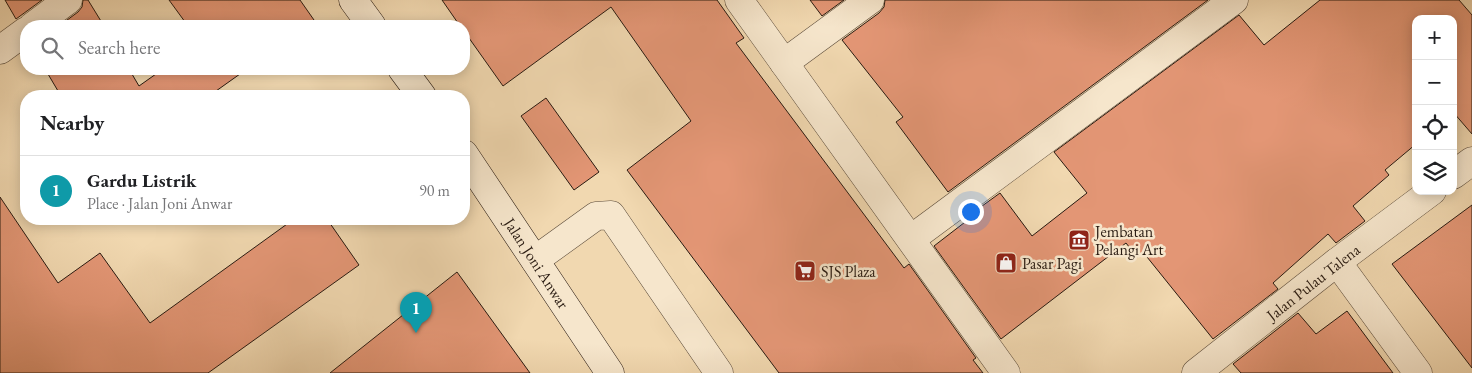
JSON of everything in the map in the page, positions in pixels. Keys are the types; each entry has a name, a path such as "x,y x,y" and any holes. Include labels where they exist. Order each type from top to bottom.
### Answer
{"street":[{"path":"41,20 68,0"},
{"path":"353,0 368,20"},
{"path":"739,0 1006,373"},
{"path":"784,63 870,0"},
{"path":"911,239 1234,0"},
{"path":"0,50 20,35"},
{"path":"406,75 418,90"},
{"path":"1457,172 1472,161"},
{"name":"Jalan Joni Anwar","path":"470,163 610,373"},
{"name":"Jalan Pulau Talena","path":"1196,373 1427,195"},
{"path":"535,260 596,216 611,215 719,373"},
{"path":"1338,262 1418,373"}],"building":[{"path":"5,0 42,0 16,19"},
{"path":"83,0 88,0 100,20 67,20 82,7"},
{"path":"169,0 300,0 314,20 184,20"},
{"name":"SJS Plaza","path":"442,0 717,0 744,38 736,43 904,268 909,264 976,358 973,360 983,373 779,373 627,170 691,121 611,7 503,86 470,39 470,20 456,20"},
{"path":"810,0 844,0 822,16"},
{"path":"885,0 1208,0 948,192 896,122 903,117 842,40 879,13 884,7"},
{"path":"1320,0 1459,0 1472,15 1472,134 1457,117 1457,15 1412,15 1412,147 1385,170 1389,175 1353,206 1365,221 1336,243 1328,234 1273,283 1278,289 1213,339 1143,252 1137,257 1126,243 1001,339 934,246 969,219 967,217 1000,193 1032,236 1087,193 1054,152 1239,15 1264,45"},
{"path":"49,75 133,75 139,86 155,75 239,75 217,90 57,90"},
{"path":"546,98 599,172 574,190 521,116"},
{"path":"0,197 58,283 100,253 150,323 286,225 331,225 359,265 208,373 0,373"},
{"path":"1472,205 1472,368 1392,264"},
{"path":"457,272 530,373 330,373"},
{"path":"1347,311 1393,373 1241,373 1233,364 1298,313 1316,334"}],"place":[{"name":"Jembatan Pelangi Art","path":"1079,240"},
{"name":"Pasar Pagi","path":"1006,263"},
{"name":"SJS Plaza","path":"805,271"},
{"name":"Gardu Listrik","path":"416,333"}]}
